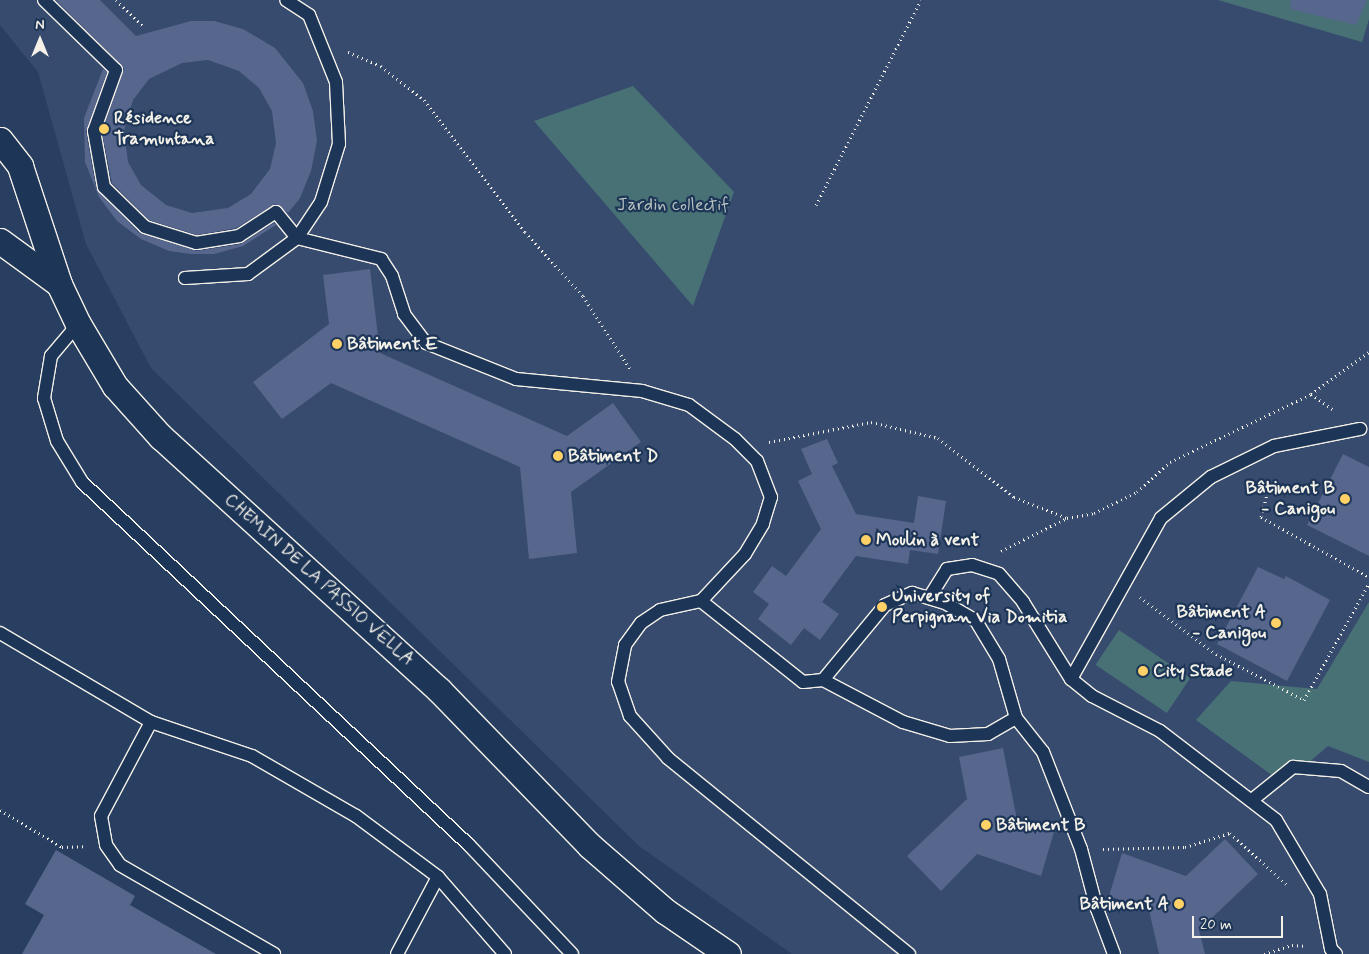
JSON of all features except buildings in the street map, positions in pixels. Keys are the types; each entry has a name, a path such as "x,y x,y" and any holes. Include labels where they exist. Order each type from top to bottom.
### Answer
{"street":[{"name":"CHEMIN DE LA PASSIO VELLA","path":"0,140 20,166 59,284 78,324 115,386 160,437 439,690 589,844 664,911 728,954"},
{"path":"0,241 59,284"}],"lane":[{"path":"44,0 116,70 94,131 102,178 104,187 145,227 196,243 239,236 276,212 297,238 381,259 392,276 404,314 426,343 516,379 634,391 689,405 744,448 757,461 771,497 763,524 745,554 701,601 660,610 641,623 625,645 618,682 630,716 668,758 909,954"},
{"path":"185,278 248,274 297,238 321,202 339,144 336,82 310,15 286,0"},
{"path":"78,324 52,356 44,398 57,441 82,482 469,844 572,954"},
{"path":"1071,679 1161,518 1212,477 1274,446 1360,429"},
{"path":"929,598 947,569 972,565 998,574 1023,602 1071,679 1092,696 1160,731 1276,820 1320,894 1333,951"},
{"path":"822,680 885,606 912,593 947,604 976,621 998,660 1016,718 1043,752 1081,849 1097,909 1114,954"},
{"path":"701,601 803,682 822,680 903,722 950,736 988,734 1016,718"},
{"path":"0,633 151,722 252,756 356,816 438,877 505,954"},
{"path":"151,722 101,816 106,844 120,866 274,954"},
{"path":"1252,800 1293,767 1341,771 1369,787"},
{"path":"397,954 438,877"}],"path":[{"path":"116,0 145,28"},
{"path":"816,205 921,0"},
{"path":"320,41 381,66 424,100 525,232 582,296 629,362 634,391"},
{"path":"972,565 1067,518 1094,513 1137,492 1170,462 1311,394 1369,352"},
{"path":"744,448 796,434 871,422 938,438 1014,497 1067,518"},
{"path":"1269,487 1261,517 1369,577"},
{"path":"1124,585 1216,654 1304,700 1369,584"},
{"path":"0,810 62,847 106,844"},
{"path":"1081,849 1186,847 1230,833 1261,864 1324,912"},
{"path":"1264,954 1292,945 1333,951"}],"shaded area":[{"name":"University of Perpignan Via Domitia","path":"0,0 1369,0 1369,954 792,954 639,846 151,368 86,244 38,72 0,25"}],"green space":[{"path":"1218,0 1369,0 1369,19 1362,42"},
{"name":"Jardin collectif","path":"633,86 734,192 693,306 534,121"},
{"path":"1369,602 1369,762 1328,746 1284,784 1196,720 1231,681 1317,689"},
{"name":"City Stade","path":"1119,630 1190,678 1167,713 1096,665"}],"place":[{"name":"Résidence Tramuntana","path":"104,129"},
{"name":"Bâtiment E","path":"337,344"},
{"name":"Bâtiment D","path":"558,456"},
{"name":"Bâtiment B - Canigou","path":"1345,499"},
{"name":"Moulin à vent","path":"866,540"},
{"name":"University of Perpignan Via Domitia","path":"882,607"},
{"name":"Bâtiment A - Canigou","path":"1276,623"},
{"name":"City Stade","path":"1143,671"},
{"name":"Bâtiment B","path":"986,825"},
{"name":"Bâtiment A","path":"1179,904"}]}
